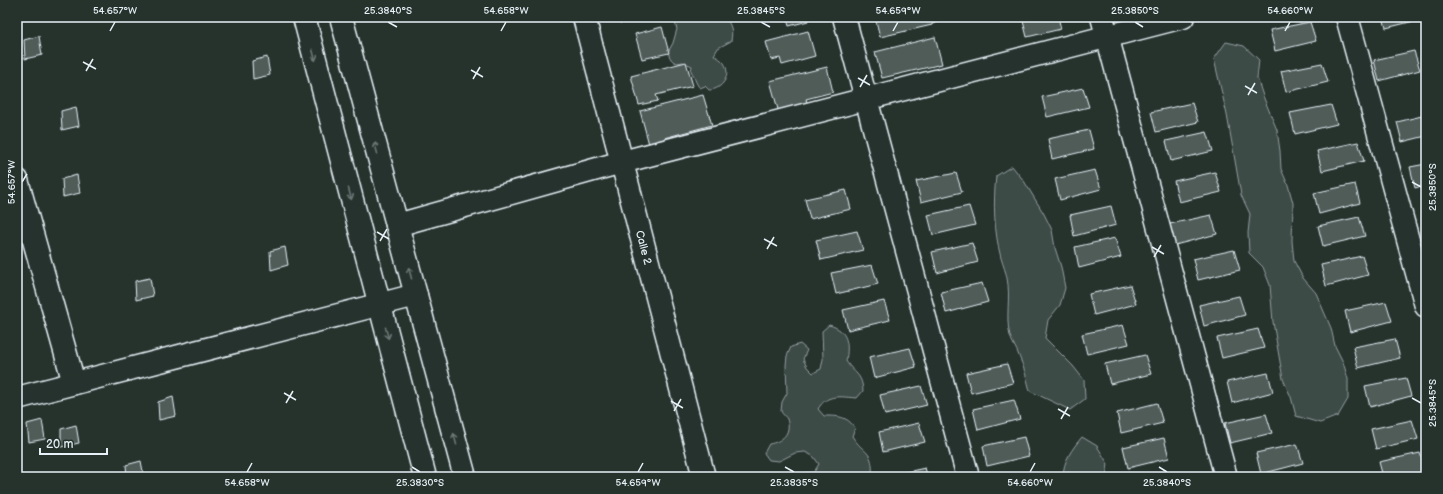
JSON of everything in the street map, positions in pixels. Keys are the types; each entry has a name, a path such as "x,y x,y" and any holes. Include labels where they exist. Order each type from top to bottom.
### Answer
{"street":[{"path":"304,17 425,477"},
{"path":"341,17 465,477"},
{"name":"Calle 2","path":"584,17 704,477"},
{"path":"844,17 968,477"},
{"path":"397,225 622,162 866,99 1105,27 1183,17"},
{"path":"1347,17 1426,306"},
{"path":"1105,27 1226,477"},
{"path":"17,180 74,383"},
{"path":"17,398 416,295"}],"shaded area":[{"path":"676,17 725,17 732,31 731,41 718,48 714,55 724,63 726,68 726,77 722,85 709,90 705,86 700,88 691,71 692,66 683,62 677,63 670,58 668,52 673,43 677,29 674,20"},
{"path":"1226,42 1244,46 1259,60 1257,78 1277,130 1281,169 1288,185 1293,203 1292,241 1294,261 1303,278 1316,293 1331,328 1335,346 1343,362 1348,379 1348,399 1338,416 1320,423 1296,416 1291,397 1283,379 1273,322 1270,285 1263,267 1249,253 1248,233 1250,214 1241,195 1227,115 1214,59"},
{"path":"1012,166 1024,181 1052,230 1055,248 1061,267 1065,288 1060,305 1048,320 1045,338 1073,366 1084,380 1085,399 1070,410 1030,391 1022,364 1010,336 1008,322 1008,285 997,238 995,197 996,176"},
{"path":"829,325 840,330 844,334 847,343 846,361 859,377 863,391 857,398 830,398 826,400 818,409 824,416 842,418 852,424 855,428 852,436 870,457 872,477 802,477 805,473 814,472 819,464 813,456 805,452 795,453 779,461 769,460 764,453 769,444 778,441 787,433 787,419 781,411 782,402 787,393 786,365 787,356 791,347 800,344 807,350 803,359 807,367 813,373 821,369 823,359 822,331"},
{"path":"1082,437 1097,446 1108,464 1106,477 1063,477 1066,460"}],"building":[{"path":"618,17 643,17 620,23"},
{"path":"779,17 807,17 808,21 789,26 787,19 780,21"},
{"path":"875,17 940,17 941,21 932,25 880,37"},
{"path":"1022,17 1058,17 1061,29 1027,37"},
{"path":"1383,17 1426,17 1426,18 1386,28"},
{"path":"1310,22 1316,41 1275,51 1270,30"},
{"path":"662,27 669,53 642,59 635,34"},
{"path":"808,31 815,56 782,65 780,58 771,60 766,42"},
{"path":"39,36 42,55 25,59 24,40"},
{"path":"935,37 942,64 882,78 875,52"},
{"path":"1414,51 1420,70 1379,81 1374,60"},
{"path":"267,57 270,75 253,79 252,61"},
{"path":"686,62 693,86 656,95 658,101 639,105 631,76"},
{"path":"1322,63 1328,82 1286,92 1281,71"},
{"path":"827,67 833,92 806,99 808,106 779,113 770,81"},
{"path":"1083,88 1089,107 1047,117 1042,97"},
{"path":"703,95 712,125 664,138 666,144 650,148 640,111"},
{"path":"1192,103 1198,122 1156,132 1151,112"},
{"path":"1331,105 1337,124 1295,134 1290,113"},
{"path":"76,107 79,126 62,130 61,111"},
{"path":"1426,115 1426,136 1402,142 1397,122"},
{"path":"1089,130 1094,149 1052,159 1048,139"},
{"path":"1207,132 1213,151 1171,161 1166,141"},
{"path":"1358,142 1364,161 1322,171 1317,151"},
{"path":"1426,164 1426,185 1415,188 1410,167"},
{"path":"1095,170 1101,189 1060,200 1055,179"},
{"path":"1215,172 1221,192 1179,202 1174,181"},
{"path":"956,173 962,192 921,202 916,181"},
{"path":"77,175 80,193 63,197 62,179"},
{"path":"1355,184 1360,203 1319,214 1314,193"},
{"path":"846,190 851,209 810,219 805,199"},
{"path":"969,206 975,225 933,235 928,215"},
{"path":"1111,206 1116,225 1074,236 1070,215"},
{"path":"1211,215 1217,234 1175,245 1170,224"},
{"path":"1359,217 1365,236 1323,246 1318,226"},
{"path":"857,231 863,250 821,260 816,240"},
{"path":"1115,238 1121,257 1079,268 1075,247"},
{"path":"972,243 978,262 937,273 932,252"},
{"path":"285,247 288,265 271,270 270,251"},
{"path":"1234,250 1240,270 1198,280 1193,259"},
{"path":"1362,256 1368,275 1326,286 1321,265"},
{"path":"872,265 878,284 836,294 831,273"},
{"path":"150,278 153,296 136,300 135,281"},
{"path":"982,283 988,302 946,313 941,292"},
{"path":"1130,285 1136,304 1094,315 1089,294"},
{"path":"1239,296 1245,315 1204,326 1199,305"},
{"path":"884,301 890,320 848,330 843,310"},
{"path":"1386,302 1392,321 1350,332 1345,311"},
{"path":"1123,325 1129,344 1087,354 1082,334"},
{"path":"1258,329 1264,348 1222,358 1217,338"},
{"path":"1395,339 1400,358 1358,368 1353,347"},
{"path":"910,348 916,367 874,378 869,357"},
{"path":"1145,355 1151,374 1110,384 1105,364"},
{"path":"1007,364 1013,383 971,393 966,373"},
{"path":"1268,373 1273,392 1232,403 1227,382"},
{"path":"1406,378 1411,396 1370,407 1365,386"},
{"path":"921,386 927,405 885,415 880,395"},
{"path":"173,397 176,416 159,420 158,402"},
{"path":"1014,400 1020,419 978,430 973,409"},
{"path":"1157,403 1163,423 1121,433 1117,413"},
{"path":"1266,414 1272,433 1230,443 1225,423"},
{"path":"42,420 45,439 29,442 27,424"},
{"path":"1412,420 1418,439 1376,449 1371,429"},
{"path":"919,423 925,442 883,452 879,432"},
{"path":"76,425 79,443 61,447 61,429"},
{"path":"1024,437 1029,456 987,466 983,446"},
{"path":"1164,438 1169,458 1128,468 1123,447"},
{"path":"1297,444 1303,463 1261,474 1256,453"},
{"path":"1420,453 1426,472 1405,477 1383,477 1379,462"},
{"path":"141,461 144,477 127,477 126,465"},
{"path":"925,468 928,477 884,477"}]}
